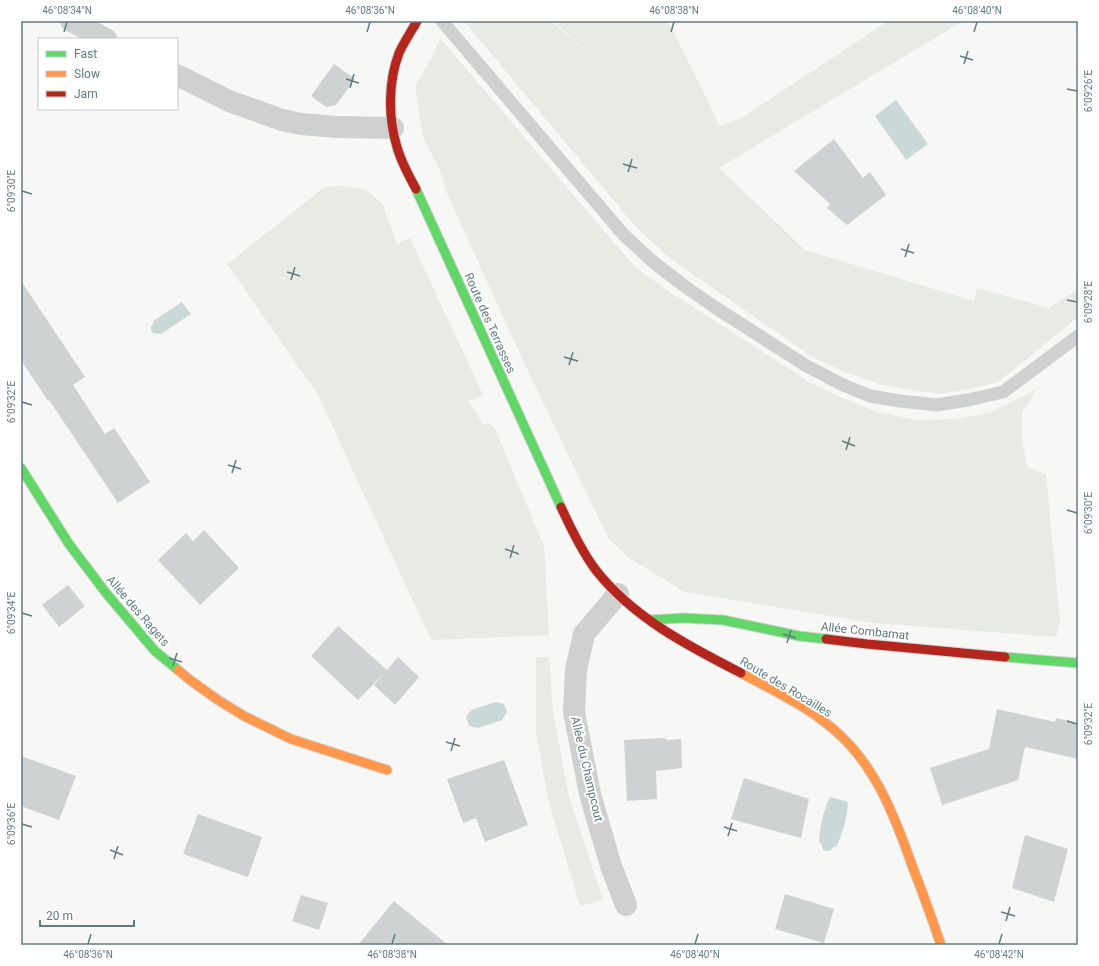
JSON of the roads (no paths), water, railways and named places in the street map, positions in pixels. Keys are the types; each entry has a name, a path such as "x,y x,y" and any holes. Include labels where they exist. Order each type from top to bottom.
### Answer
{"street":[{"path":"71,21 104,38"},
{"name":"Route des Terrasses","path":"417,21 399,54 394,71 392,90 393,128 402,160 570,528 584,554 600,575 618,594 641,613"},
{"path":"178,76 230,102 282,120 301,124 393,128"},
{"name":"Allée des Ragets","path":"21,468 68,544 106,593 155,651 190,680 244,716 291,739 387,770"},
{"name":"Allée du Champcout","path":"618,594 584,634 576,670 574,712 590,794 611,866 626,905"},
{"name":"Route des Rocailles","path":"641,613 686,644 807,710 826,723 851,746 875,778 887,801 914,869 941,945"},
{"name":"Allée Combamat","path":"650,620 683,618 723,620 799,636 1078,663"}],"lane":[{"path":"442,21 623,234 652,261 683,285 720,310 805,365 841,384 870,396 900,401 937,405 968,400 1003,392 1078,336"}]}
